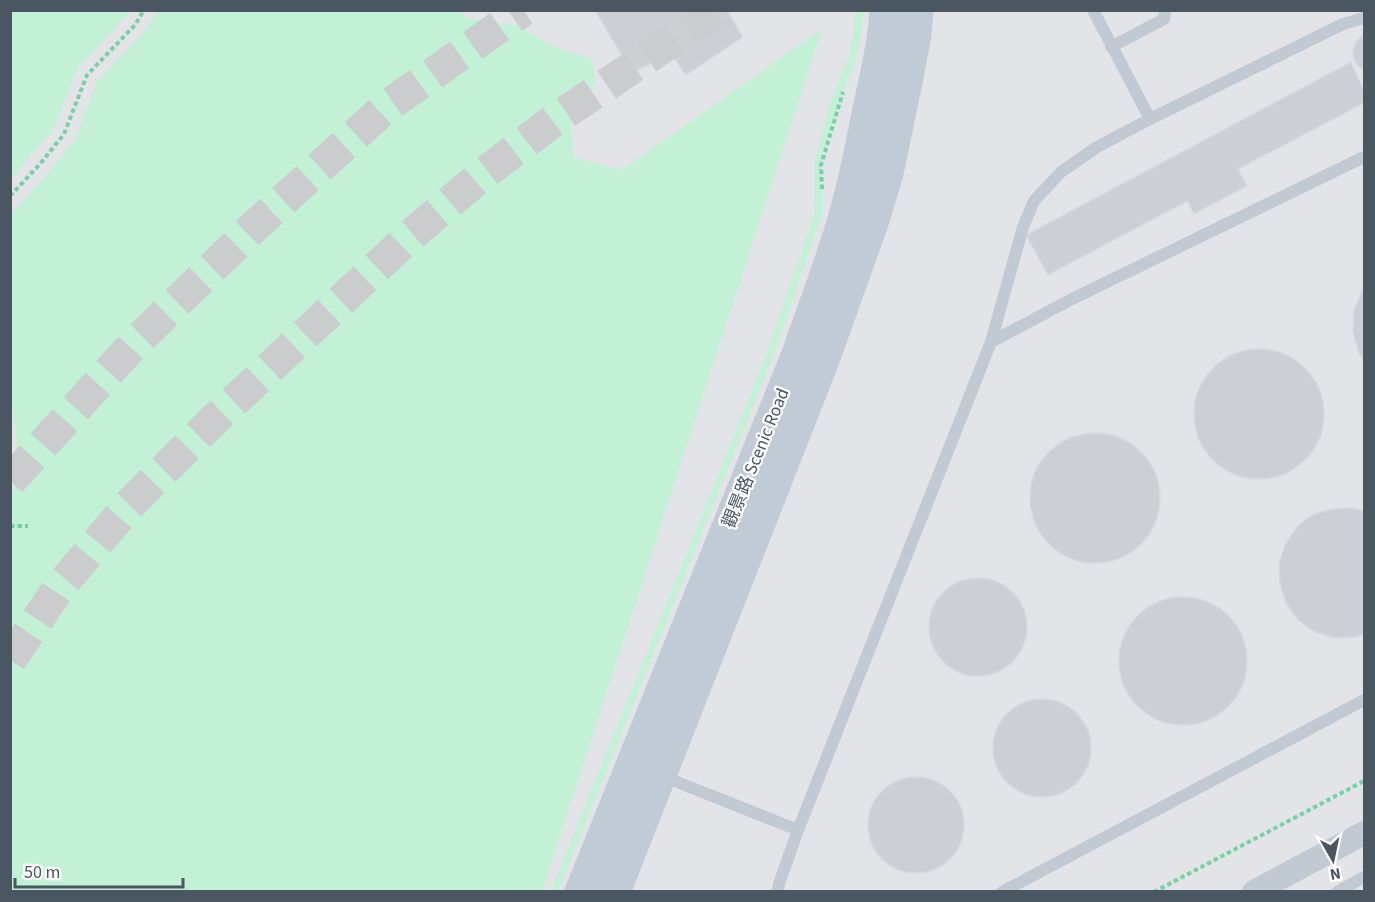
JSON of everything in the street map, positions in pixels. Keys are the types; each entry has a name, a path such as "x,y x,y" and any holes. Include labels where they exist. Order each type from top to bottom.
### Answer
{"main road":[{"name":"觀景路 Scenic Road","path":"582,891 798,354 828,268 857,171 877,74 886,10"},
{"name":"觀景路 Scenic Road","path":"614,891 824,360 873,220 889,162 911,56 917,10"}],"street":[{"path":"1254,891 1365,833"}],"lane":[{"path":"1093,10 1150,119"},
{"path":"1112,46 1164,19 1166,10"},
{"path":"778,891 798,830 991,342 1023,226 1034,201 1061,172 1097,147 1343,24 1365,18"},
{"path":"991,342 1072,299 1365,157"},
{"path":"1002,891 1365,700"},
{"path":"660,775 798,830"},
{"path":"1337,891 1365,877"}],"path":[{"path":"10,196 64,134 87,75 135,25 144,10"},
{"path":"10,526 28,526"},
{"path":"1154,891 1365,781"}],"shaded area":[{"path":"11,11 1364,11 1364,891 11,891"}],"green space":[{"path":"11,10 130,11 77,69 54,128 11,179"},
{"path":"158,11 462,11 464,17 518,26 558,49 591,58 595,83 571,126 573,157 622,170 822,29 542,891 11,891 10,497 15,484 16,438 10,380 11,214 75,140 97,81 144,32"},
{"path":"856,11 864,11 857,56 839,102 821,165 823,211 774,353 558,891 551,891 768,350 815,212 814,163 832,98 850,54"}],"building":[{"path":"595,10 727,10 743,37 686,75 671,53 632,73"},
{"path":"1363,35 1364,70 1357,65 1353,57 1353,49"},
{"path":"1351,62 1364,91 1364,103 1238,169 1247,186 1194,214 1187,201 1048,275 1026,235"},
{"path":"1364,288 1364,361 1353,333 1354,311"},
{"path":"1259,349 1284,354 1305,368 1319,389 1324,414 1319,439 1305,460 1284,474 1259,479 1234,474 1213,460 1199,439 1194,414 1199,389 1213,368 1234,354"},
{"path":"1095,433 1120,438 1141,452 1155,473 1160,498 1155,523 1141,544 1120,558 1095,563 1070,558 1049,544 1035,523 1030,498 1035,473 1049,452 1070,438"},
{"path":"1352,508 1364,511 1364,634 1356,637 1335,638 1315,632 1298,620 1286,603 1280,584 1279,564 1285,545 1296,528 1312,515 1332,509"},
{"path":"978,578 997,582 1012,593 1023,608 1027,627 1023,646 1012,661 997,672 978,676 959,672 944,661 933,646 929,627 933,608 944,593 959,582"},
{"path":"1183,597 1207,602 1228,616 1242,637 1247,661 1242,685 1228,706 1207,720 1183,725 1159,720 1138,706 1124,685 1119,661 1124,637 1138,616 1159,602"},
{"path":"1042,699 1061,703 1076,714 1087,729 1091,748 1087,767 1076,782 1061,793 1042,797 1023,793 1008,782 997,767 993,748 997,729 1008,714 1023,703"},
{"path":"916,777 934,781 950,791 960,807 964,825 960,843 950,859 934,869 916,873 898,869 882,859 872,843 868,825 872,807 882,791 898,781"}],"tunnel":[{"path":"10,481 132,346 256,225 386,107 523,10"},
{"path":"10,660 58,589 129,505 212,422 410,236 482,175 557,118 718,10"}]}
